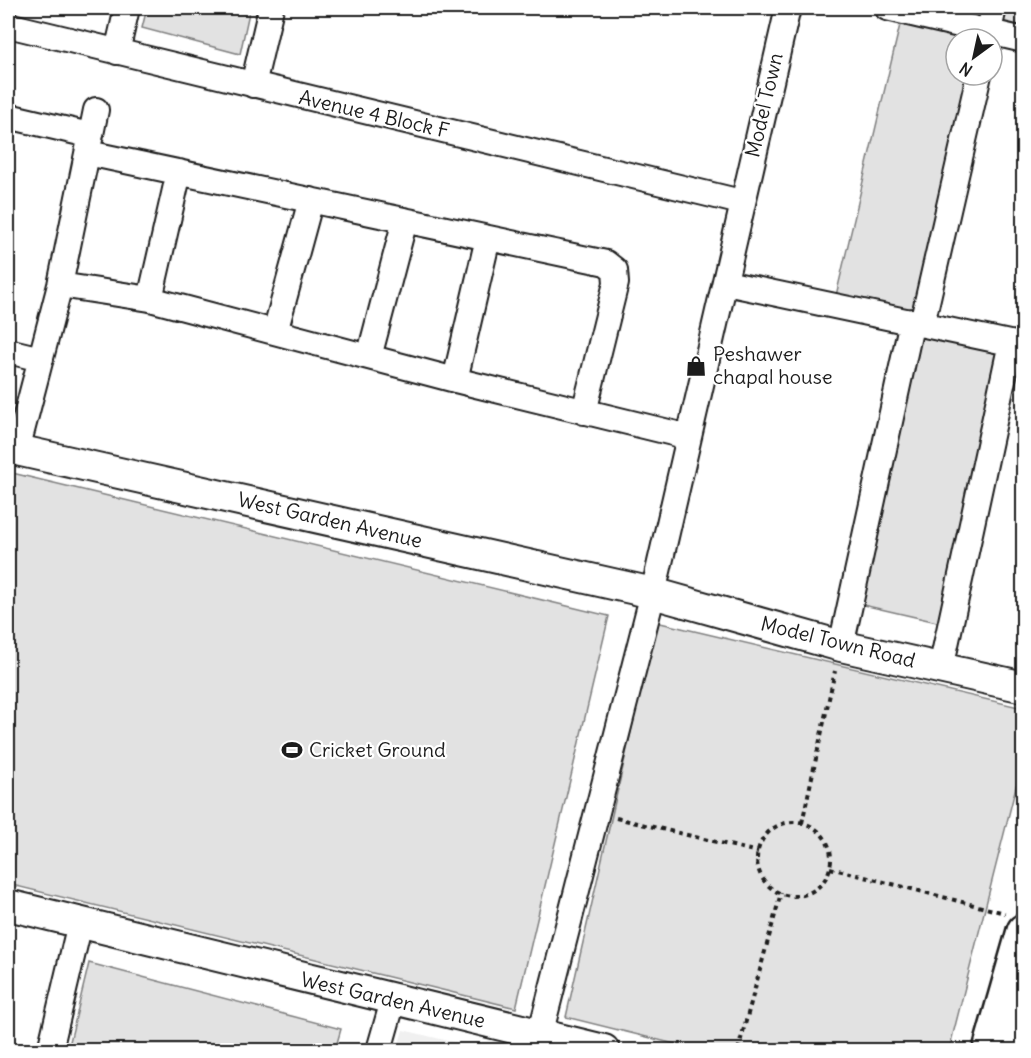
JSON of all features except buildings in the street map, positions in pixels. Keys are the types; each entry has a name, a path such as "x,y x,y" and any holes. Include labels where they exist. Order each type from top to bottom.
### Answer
{"main road":[{"path":"990,1050 1018,923"},
{"path":"1018,1050 1023,1030"}],"street":[{"path":"117,52 127,8"},
{"path":"253,86 271,8"},
{"name":"Model Town","path":"540,1035 653,593 726,283 741,202 788,8"},
{"path":"887,8 958,27"},
{"path":"990,27 994,8"},
{"name":"Avenue 4 Block F","path":"8,25 741,202"},
{"path":"1004,37 1023,40"},
{"path":"841,646 917,322 976,87"},
{"path":"12,449 41,359 60,285 96,110"},
{"path":"8,116 179,172 606,263 615,270 615,283 584,412"},
{"path":"150,299 179,172"},
{"path":"275,332 311,200"},
{"path":"369,357 405,220"},
{"path":"455,380 488,238"},
{"path":"726,283 1017,344 941,668"},
{"path":"60,285 150,299 455,380 690,437"},
{"path":"8,351 41,359"},
{"name":"West Garden Avenue","path":"12,449 653,593"},
{"name":"Model Town Road","path":"653,593 841,646 1023,687"},
{"name":"West Garden Avenue","path":"8,906 393,1001 604,1050"},
{"path":"50,1050 80,923"},
{"path":"379,1050 393,1001"}],"path":[{"path":"802,823 841,646"},
{"path":"598,814 758,852"},
{"path":"802,823 813,827 828,845 830,868 825,879 805,894 793,896 781,893 762,877 758,865 758,852 762,841 779,825 802,823"},
{"path":"830,868 1018,923"},
{"path":"738,1050 781,893"}],"shaded area":[{"path":"147,8 250,8 240,54 142,28"},
{"path":"994,8 1023,8 1023,40 1004,40 1004,27 989,27"},
{"path":"903,12 967,27 944,27 944,87 976,87 922,323 1011,343 950,625 850,602 912,322 834,304"},
{"name":"Cricket Ground","path":"8,472 609,616 516,1008 8,884"},
{"path":"656,622 1023,708 1023,759 949,1050 699,1050 566,1017"},
{"path":"89,963 341,1029 335,1050 68,1050"},
{"path":"403,1030 486,1050 397,1050"}],"place":[{"name":"Peshawer chapal house","path":"696,366"},
{"name":"Cricket Ground","path":"292,750"}]}
